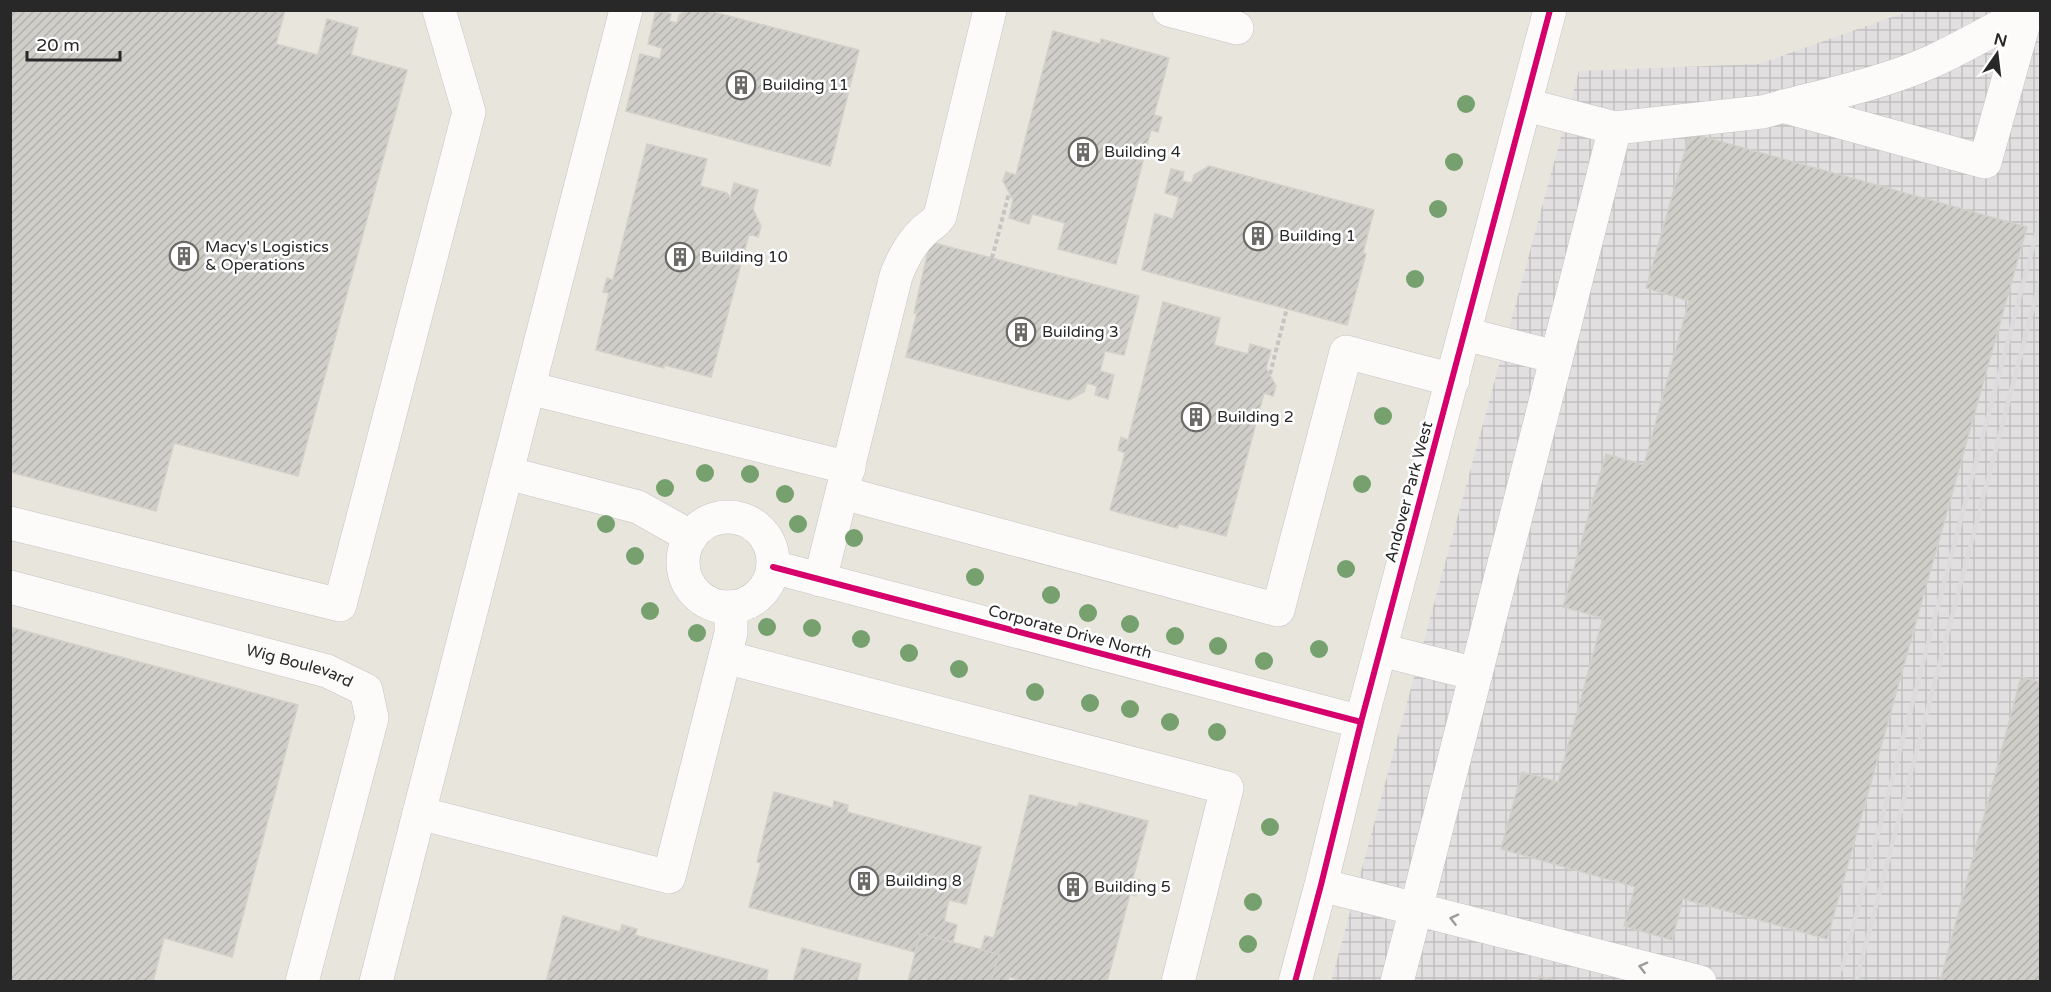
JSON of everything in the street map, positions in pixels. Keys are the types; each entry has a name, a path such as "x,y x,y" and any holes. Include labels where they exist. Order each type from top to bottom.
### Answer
{"street":[{"path":"10,523 340,605 469,112 439,10"},
{"path":"376,981 626,10"},
{"path":"820,580 896,276 903,259 921,233 935,224 940,216 990,10"},
{"path":"1169,10 1237,28"},
{"name":"Andover Park West","path":"1295,981 1322,885 1361,722 1550,10"},
{"path":"1526,105 1615,128 1762,112 1783,106 1868,85 1933,61 2027,12 1985,162 1783,106"},
{"path":"1397,981 1615,128"},
{"path":"1465,334 1556,357"},
{"path":"529,388 846,480 1278,610 1346,352 1453,380"},
{"path":"507,473 638,507 691,537"},
{"path":"733,517 747,521 759,529 772,553 773,567 768,582 759,595 746,603 731,607 716,605 702,598 691,587 684,573 683,558 686,544 694,532 705,523 718,518 733,517"},
{"name":"Corporate Drive North","path":"773,567 1361,722"},
{"name":"Wig Boulevard","path":"10,587 327,671 366,690 372,718 302,981"},
{"path":"420,813 669,878 731,633 731,607"},
{"path":"1381,650 1476,674"},
{"path":"725,657 1227,788 1178,981"},
{"path":"1322,885 1700,981"}],"path":[{"path":"993,258 1009,193"},
{"path":"1270,374 1287,308"}],"shaded area":[{"path":"1909,11 2040,11 2040,981 1331,982 1579,71 1759,64"}],"building":[{"name":"Macy's Logistics & Operations","path":"10,10 285,10 276,44 318,55 327,19 358,28 351,55 407,70 298,476 174,443 156,511 10,472"},
{"name":"Building 11","path":"656,10 671,14 669,21 677,23 679,15 688,10 706,10 859,50 830,166 626,111 640,54 660,59 662,48 648,44"},
{"name":"Building 4","path":"1053,31 1100,44 1101,39 1169,58 1154,115 1162,117 1158,132 1151,130 1116,264 1058,249 1065,223 1032,214 1029,224 1009,218 1013,200 1003,181 1006,172 1016,175"},
{"path":"1690,133 2027,227 1827,939 1683,899 1672,940 1624,926 1635,887 1501,849 1522,772 1558,782 1603,618 1563,607 1606,454 1644,465 1689,301 1646,288"},
{"name":"Building 10","path":"647,144 707,159 700,186 727,193 730,198 734,183 758,190 753,209 761,226 758,237 749,234 711,377 664,365 664,368 596,350 609,293 603,292 607,278 613,280"},
{"name":"Building 1","path":"1209,166 1374,210 1363,253 1366,254 1347,325 1142,270 1155,214 1173,219 1179,197 1165,193 1171,169 1184,172 1182,181 1192,183 1194,175"},
{"name":"Building 3","path":"930,242 1139,296 1124,355 1105,351 1100,371 1114,375 1108,399 1095,395 1097,386 1087,383 1084,392 1069,400 906,357"},
{"name":"Building 2","path":"1163,302 1220,318 1214,345 1248,354 1250,344 1271,350 1266,368 1276,386 1273,396 1264,393 1226,536 1179,524 1177,528 1110,510 1125,453 1118,450 1121,437 1128,440"},
{"path":"10,627 298,705 232,957 164,938 153,982 10,982"},
{"path":"2021,677 2040,682 2040,982 1940,982"},
{"name":"Building 8","path":"774,792 833,808 834,801 848,805 847,812 981,847 966,904 949,900 944,921 957,925 953,942 920,934 915,952 749,907 761,863 757,862"},
{"name":"Building 5","path":"1030,795 1078,807 1079,803 1148,821 1133,878 1140,880 1136,896 1130,894 1107,982 1026,982 1009,977 1008,982 991,982 999,954 981,950 985,936 994,938"},
{"path":"563,916 620,932 622,925 637,929 635,935 768,970 766,982 546,982"},
{"path":"920,934 999,954 991,982 908,982"},
{"path":"802,948 861,964 857,982 793,982"},
{"path":"1539,976 1561,982 1537,982"}],"railway":[{"path":"1842,969 2040,220"},
{"path":"1856,982 2040,281"}],"cycle path":[{"path":"1295,982 1361,722 1550,10"},
{"path":"773,567 1361,722"}],"place":[{"name":"Building 11","path":"741,85"},
{"name":"Building 4","path":"1083,152"},
{"name":"Building 1","path":"1258,236"},
{"name":"Macy's Logistics & Operations","path":"184,256"},
{"name":"Building 10","path":"680,257"},
{"name":"Building 3","path":"1021,332"},
{"name":"Building 2","path":"1196,417"},
{"name":"Building 8","path":"864,881"},
{"name":"Building 5","path":"1073,887"}]}
